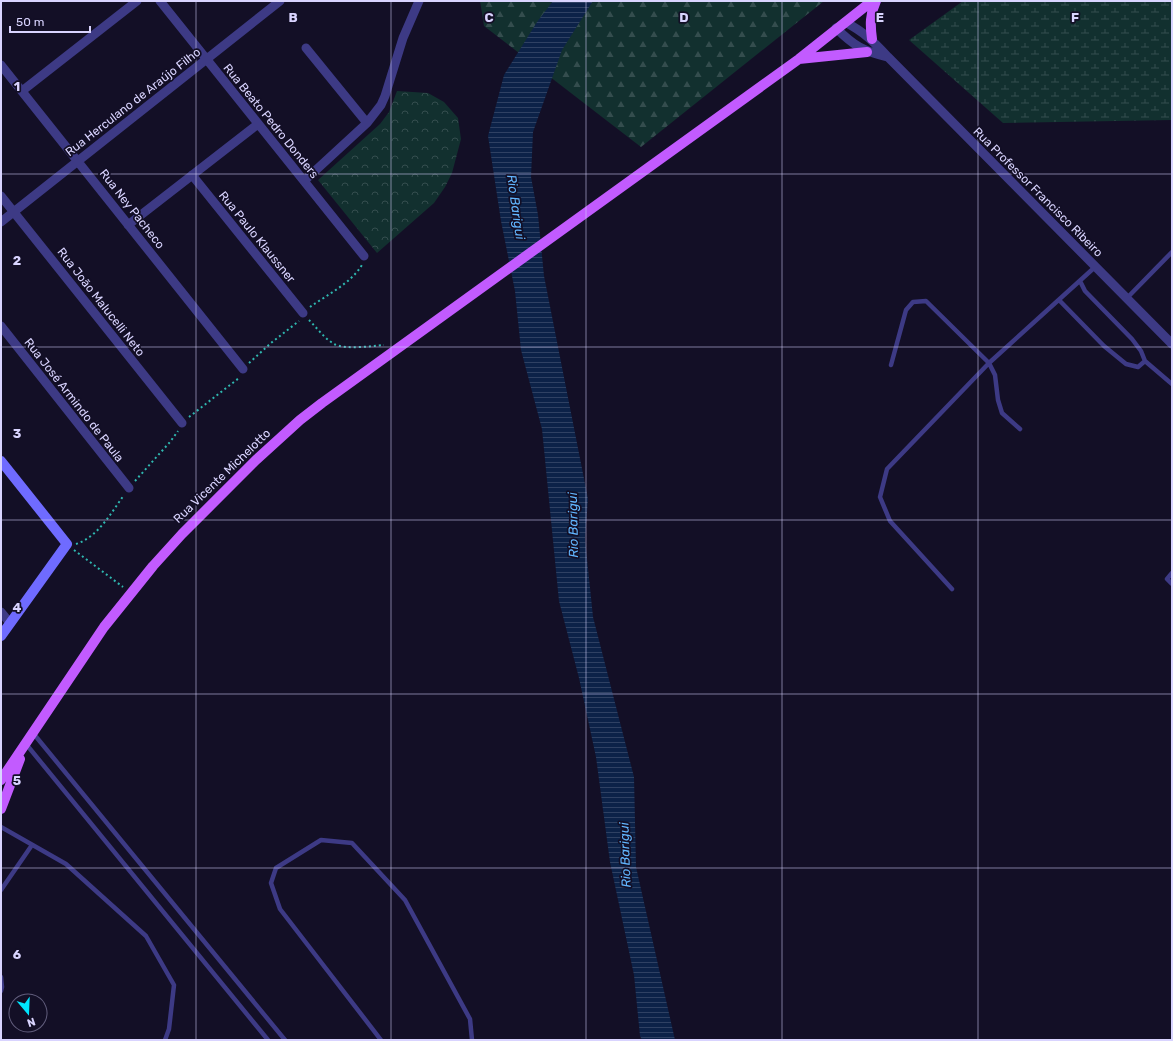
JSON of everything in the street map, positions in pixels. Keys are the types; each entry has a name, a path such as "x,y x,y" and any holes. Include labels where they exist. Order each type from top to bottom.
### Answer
{"main road":[{"name":"Rua Vicente Michelotto","path":"1,780 79,663 130,593 182,534 277,440 322,403 799,59 872,1"},
{"path":"872,40 870,25 872,11 876,1"},
{"path":"799,59 867,52"},
{"name":"Rua Vicente Michelotto","path":"1,809 26,744"}],"street":[{"path":"22,91 137,1"},
{"name":"Rua Beato Pedro Donders","path":"160,1 364,256"},
{"name":"Rua Herculano de Araújo Filho","path":"1,222 280,1"},
{"path":"304,181 376,114 385,96 403,38 419,1"},
{"path":"841,25 850,42 867,52 888,57"},
{"name":"Rua Professor Francisco Ribeiro","path":"841,25 859,30 872,40 1172,344"},
{"path":"306,48 367,123"},
{"name":"Rua Ney Pacheco","path":"1,65 243,369"},
{"path":"128,225 258,124"},
{"name":"Rua Paulo Klaussner","path":"192,175 303,313"},
{"name":"Rua João Malucelli Neto","path":"1,196 182,423"},
{"name":"Rua José Armindo de Paula","path":"1,326 129,488"},
{"path":"1,461 67,544 1,636"},
{"path":"1,612 10,623"}],"lane":[{"path":"1127,299 1172,252"},
{"path":"952,589 890,521 880,496 887,469 988,363 1095,267"},
{"path":"1080,281 1086,291 1132,338 1141,351 1145,361 1172,384"},
{"path":"1059,300 1104,346 1126,364 1138,366 1145,361"},
{"path":"891,365 906,310 913,302 926,302 988,363 995,375 998,400 1002,413 1020,429"},
{"path":"1172,573 1167,579 1172,584"},
{"path":"33,733 285,1040"},
{"path":"26,744 268,1040"},
{"path":"1,827 66,864 146,936 174,985 169,1029 165,1040"},
{"path":"381,1040 280,909 271,883 276,868 321,840 352,843 406,900 470,1019 472,1040"},
{"path":"1,890 32,844"},
{"path":"1,977 1,991"}],"path":[{"path":"67,544 81,542 90,537 101,527 129,488 170,442 182,423 238,380 242,375 243,369 271,343 298,323 302,319 303,313 338,288 359,270 363,263 364,256"},
{"path":"303,313 322,334 336,345 353,347 405,343"},
{"path":"67,544 130,593"}],"green space":[{"path":"480,1 824,1 641,147 484,26"},
{"path":"963,1 1172,1 1172,120 1003,123 909,40"},
{"path":"397,91 428,93 444,102 458,118 461,139 452,173 445,187 434,203 377,253 318,180 380,124 389,112"}],"water":[{"name":"Rio Barigui","path":"553,1 593,1 562,50 533,132 531,177 538,215 544,276 588,499 585,539 593,617 634,777 636,867 675,1040 642,1040 640,1036 634,975 610,862 596,757 579,678 559,601 542,429 521,350 515,291 501,221 488,136 504,75 537,22"}]}
